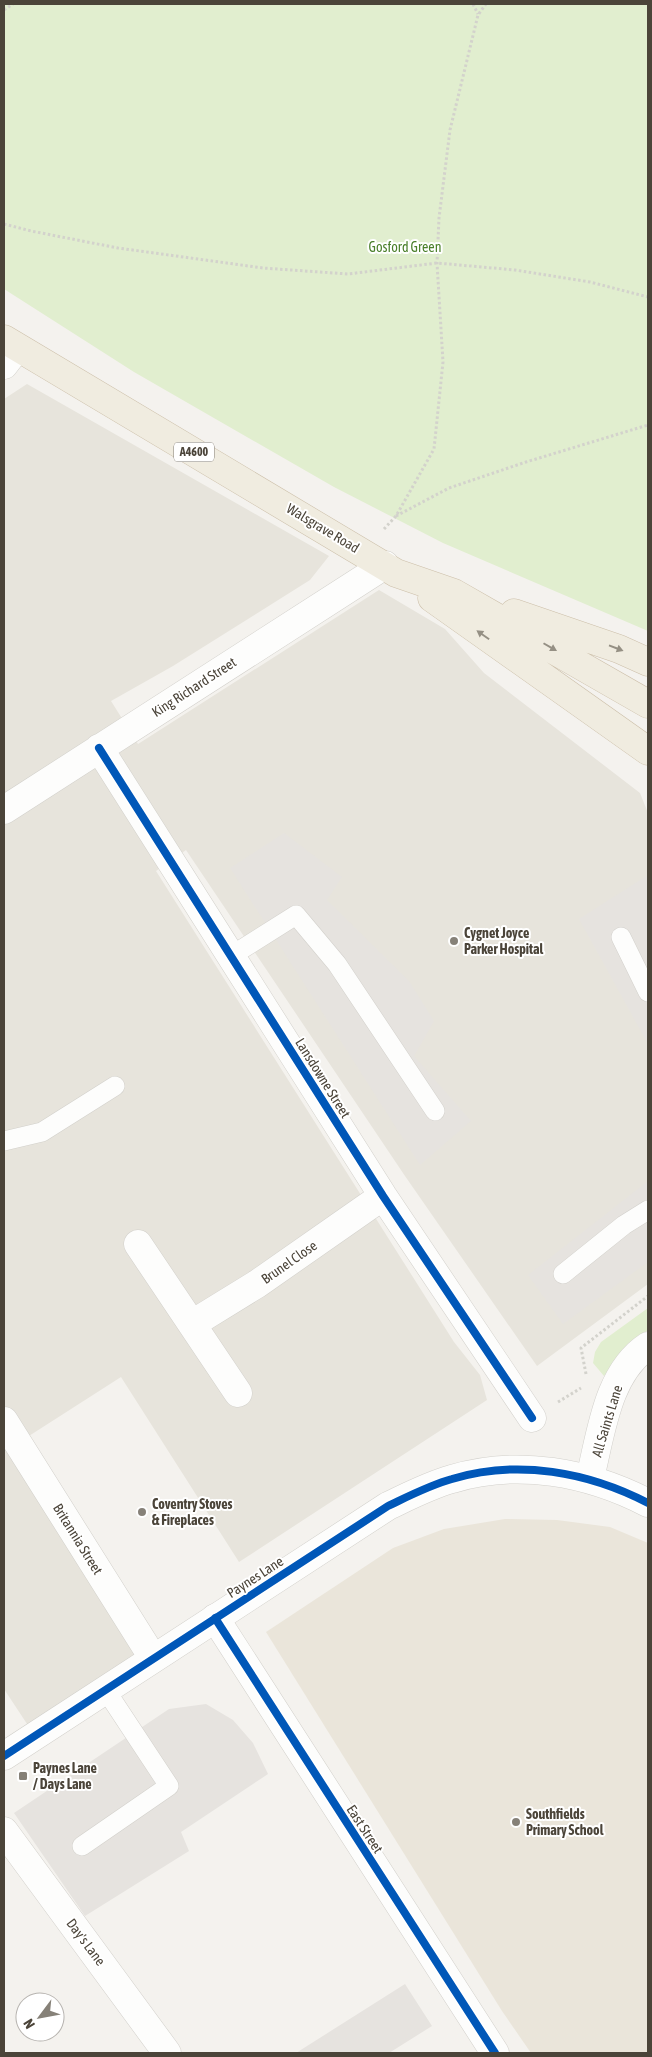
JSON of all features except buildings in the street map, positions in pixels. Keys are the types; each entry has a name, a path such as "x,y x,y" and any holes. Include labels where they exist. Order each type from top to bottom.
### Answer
{"highway":[{"name":"Walsgrave Road","path":"8,351 381,563 454,593 648,704"},
{"name":"A4600","path":"381,563 648,751"},
{"name":"A4600","path":"454,593 619,649 648,662"},
{"name":"A4600","path":"608,724 648,762"}],"street":[{"name":"King Richard Street","path":"4,810 381,563"},
{"name":"Lansdowne Street","path":"99,748 383,1196 532,1418"},
{"name":"Brunel Close","path":"192,1324 257,1284 383,1196"},
{"path":"138,1244 238,1393"},
{"name":"All Saints Lane","path":"590,1478 612,1394 630,1361 637,1353 648,1346"},
{"name":"Britannia Street","path":"4,1421 153,1658"},
{"name":"Paynes Lane","path":"4,1756 388,1506 417,1492 473,1473 502,1470 540,1470 590,1478 648,1503"},
{"name":"East Street","path":"215,1618 495,2053"},
{"name":"Day's Lane","path":"4,1831 167,2053"}],"lane":[{"path":"231,956 296,915 337,964 435,1111"},
{"path":"621,937 648,992"},
{"path":"4,1141 42,1132 115,1086"},
{"path":"563,1274 624,1225 648,1210"},
{"path":"82,1846 169,1786 105,1689"}],"path":[{"path":"4,10 13,4"},
{"path":"473,4 478,15"},
{"path":"381,563 396,516 434,449 443,362 437,263 439,218 450,130 478,15 486,4"},
{"path":"4,224 118,248 263,268 348,274 437,263 524,271 590,282 648,297"},
{"path":"396,516 448,488 526,462 648,426"}],"shaded area":[{"path":"27,384 329,556 310,580 173,666 111,701 138,744 379,590 445,629 484,673 640,793 648,813 648,1284 537,1366 405,1176 186,850 156,871 454,1342 480,1375 487,1400 239,1562 121,1377 18,1443 153,1658 35,1736 4,1689 4,399"},
{"path":"284,833 342,877 327,900 409,981 434,1021 414,1056 471,1121 420,1165 230,868"},
{"path":"648,875 648,1044 579,919"},
{"path":"648,1181 648,1262 563,1324 528,1275"},
{"name":"Southfields Primary School","path":"505,1519 557,1520 610,1527 648,1543 648,2053 531,2053 502,2011 266,1632 393,1548 444,1529"},
{"path":"206,1704 233,1720 253,1743 268,1774 181,1832 189,1851 85,1916 14,1813 169,1709"},
{"path":"405,1984 432,2026 389,2053 296,2053"}],"green space":[{"name":"Gosford Green","path":"4,4 648,4 648,631 443,543 334,487 134,372 4,289"},
{"path":"648,1308 648,1330 629,1344 604,1376 593,1363 595,1352 601,1342"}],"cycle path":[{"path":"99,748 383,1196 532,1418"},
{"path":"4,1756 388,1506 436,1484 477,1473 502,1470 552,1472 601,1483 648,1503"},
{"path":"215,1618 495,2053"}],"place":[{"name":"Cygnet Joyce Parker Hospital","path":"454,941"},
{"name":"Coventry Stoves & Fireplaces","path":"142,1512"},
{"name":"Paynes Lane / Days Lane","path":"23,1776"},
{"name":"Southfields Primary School","path":"516,1822"}]}
